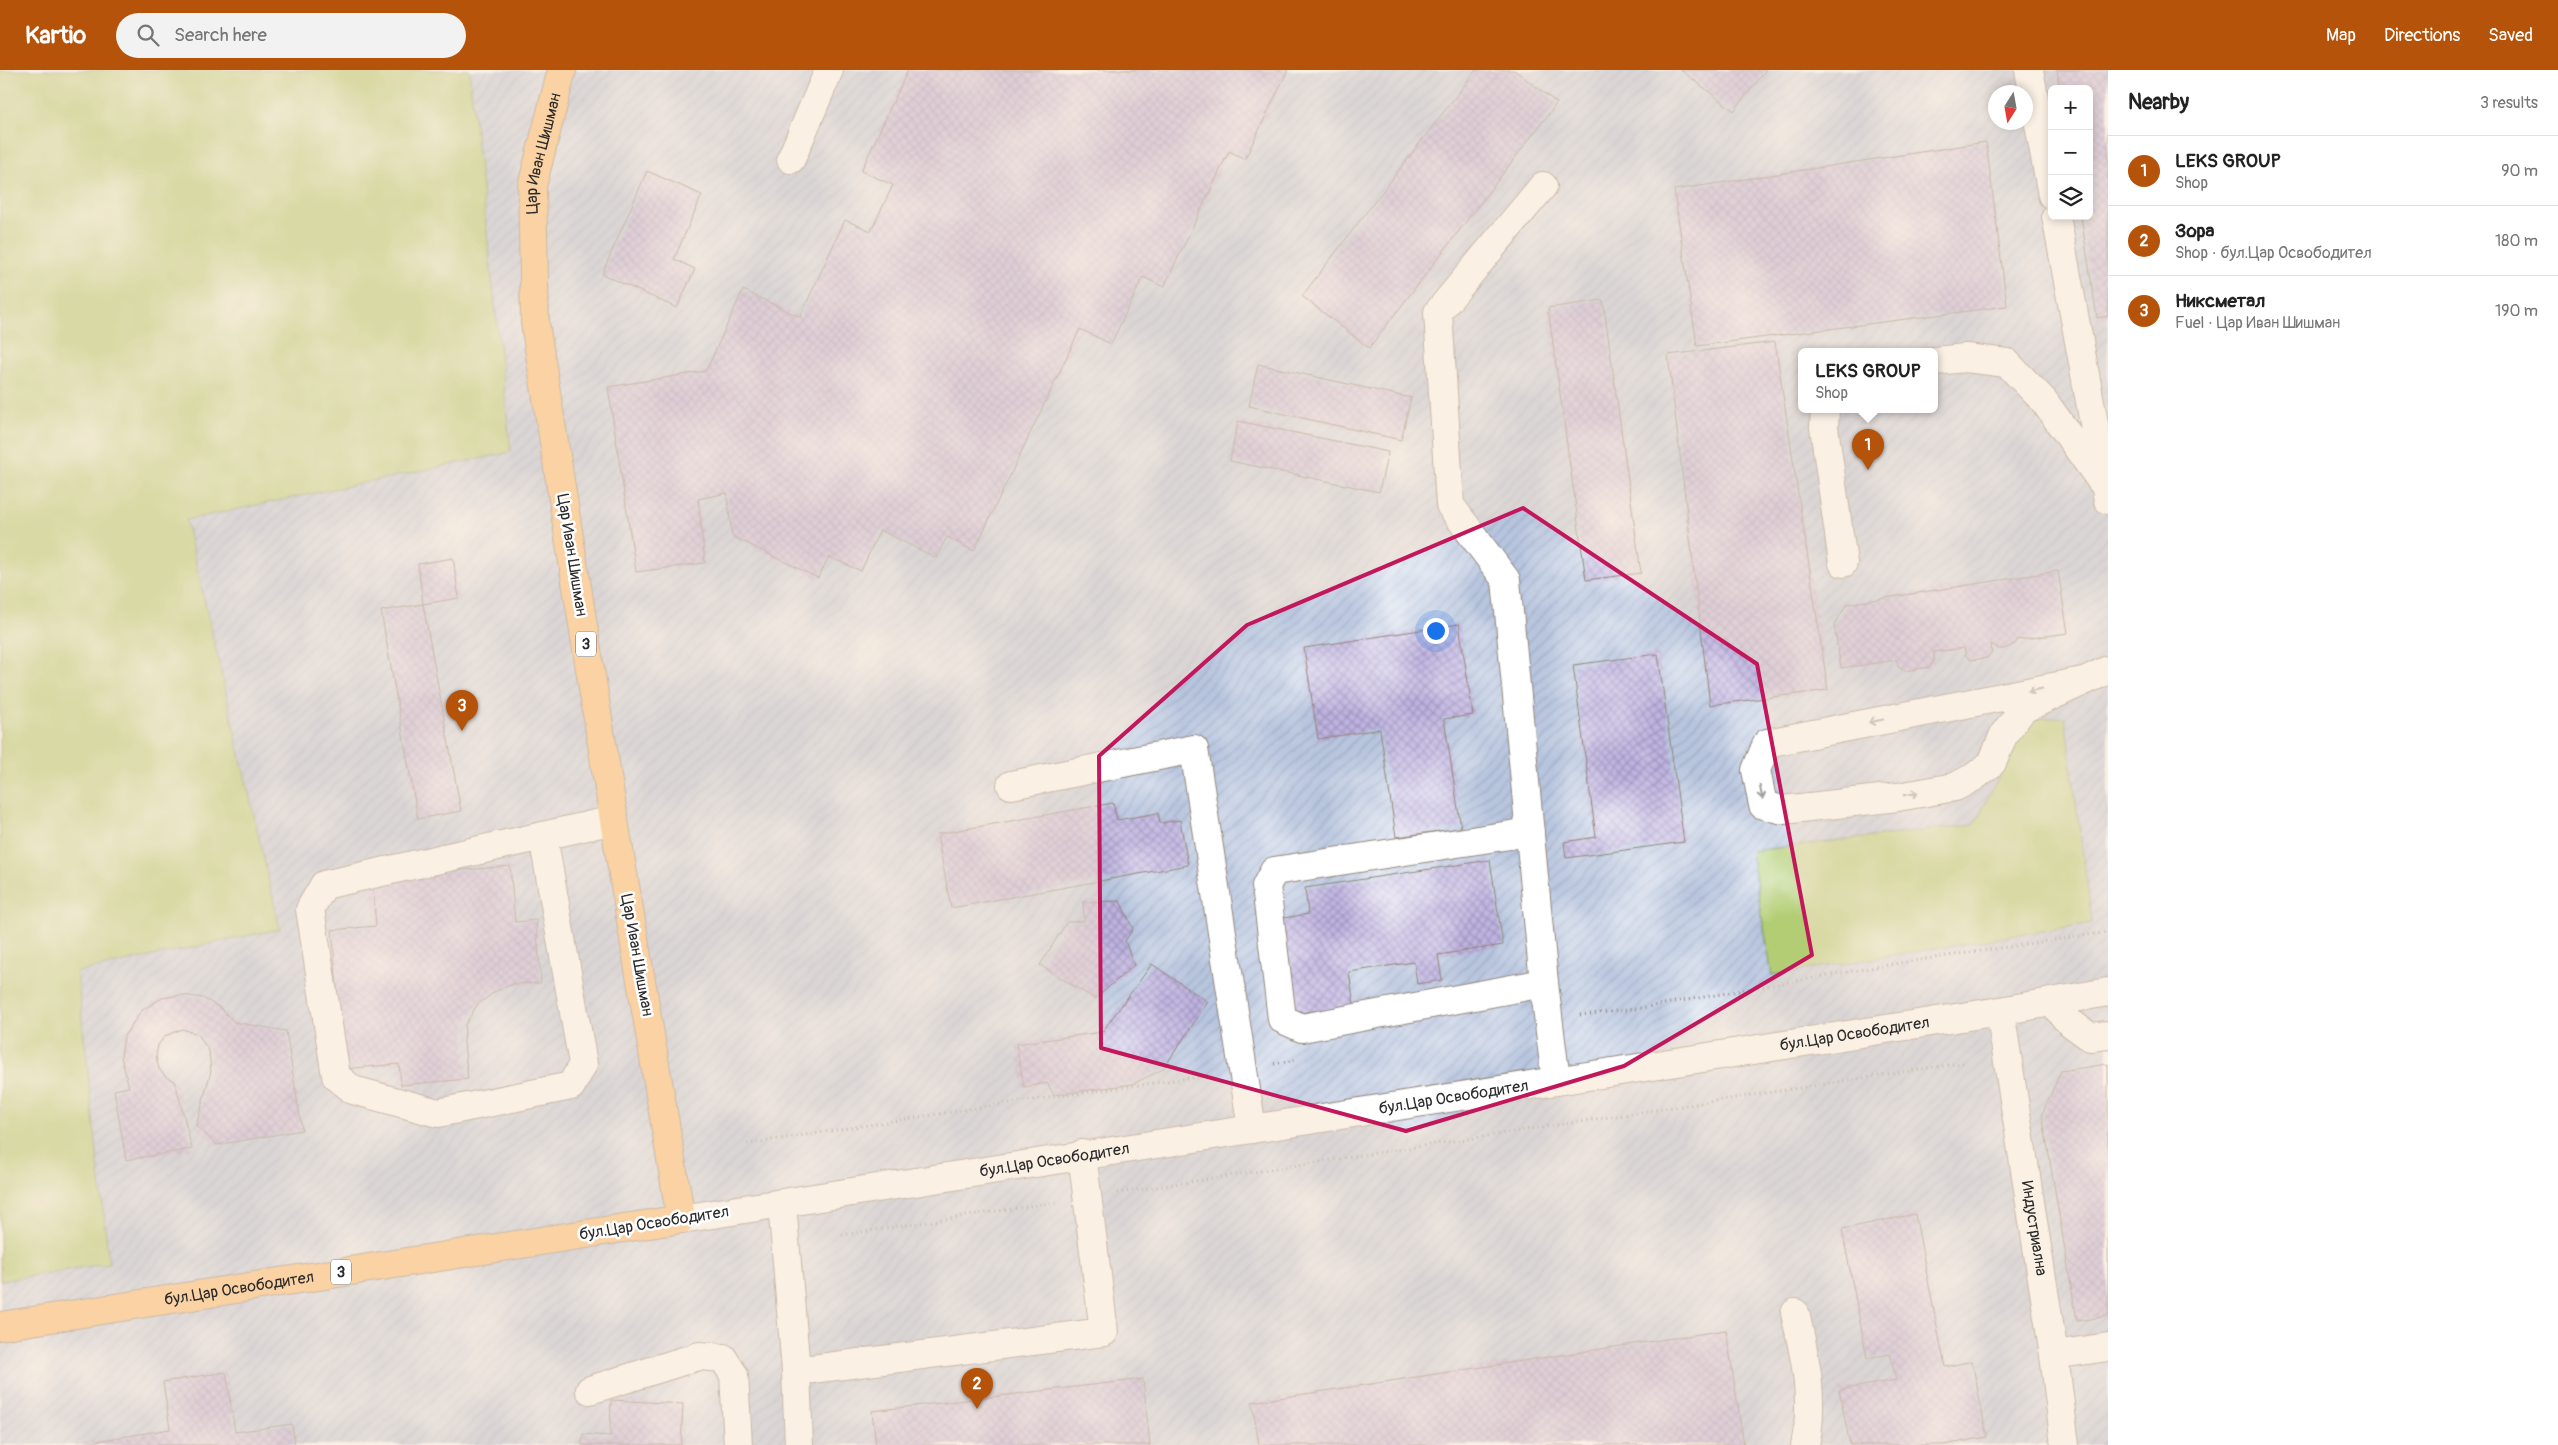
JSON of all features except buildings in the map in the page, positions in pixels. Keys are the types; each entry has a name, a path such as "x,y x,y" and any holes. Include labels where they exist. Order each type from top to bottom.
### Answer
{"main road":[{"name":"Цар Иван Шишман","path":"562,70 532,186 536,323 614,820 681,1219"},
{"name":"бул.Цар Освободител","path":"0,1326 681,1219"}],"street":[{"path":"791,159 829,70"},
{"path":"2029,70 2048,175"},
{"path":"1543,186 1438,312 1450,505 1506,580 1544,984 1556,1081"},
{"path":"2057,220 2107,493"},
{"path":"1938,361 1966,358 2007,363 2044,401 2107,493"},
{"path":"1825,413 1824,427 1843,563"},
{"path":"2083,681 1767,743 1756,770 1763,805 1783,810 1898,797 1954,787 1974,777 1992,763 2004,734 2023,709 2108,670"},
{"path":"1012,785 1194,749 1252,1128"},
{"path":"543,836 583,1064 571,1086 438,1113 353,1090 336,1076 310,909 324,885 614,820"},
{"path":"1530,832 1274,870 1266,886 1282,1018 1302,1028 1544,984"},
{"name":"бул.Цар Освободител","path":"681,1219 1082,1154 2000,1011 2108,992"},
{"path":"2052,1002 2068,1021 2090,1037 2108,1035"},
{"name":"Индустриална","path":"2000,1011 2054,1355 2065,1445"},
{"path":"796,1370 1104,1332 1082,1154"},
{"path":"782,1203 796,1370 799,1445"},
{"path":"1795,1313 1808,1386 1808,1430 1804,1445"},
{"path":"2054,1355 2108,1347"},
{"path":"590,1390 699,1356 723,1358 734,1375 738,1445"}],"path":[{"path":"1115,1194 1967,1062"},
{"path":"842,1235 1066,1201"}],"highlighted area":[{"path":"1523,508 1757,664 1812,955 1624,1066 1406,1131 1101,1048 1099,756 1247,625"}],"shaded area":[{"path":"469,70 2108,70 2108,1445 0,1445 0,1281 109,1262 77,972 280,929 186,520 511,452"}],"green space":[{"path":"0,70 469,70 511,452 186,520 280,929 77,972 109,1263 0,1281"},
{"path":"2065,717 2092,923 1772,975 1751,851 1974,825 2028,719"}],"place":[{"name":"LEKS GROUP","path":"1868,470"},
{"name":"Никсметал","path":"462,731"},
{"name":"Зора","path":"977,1409"}]}
